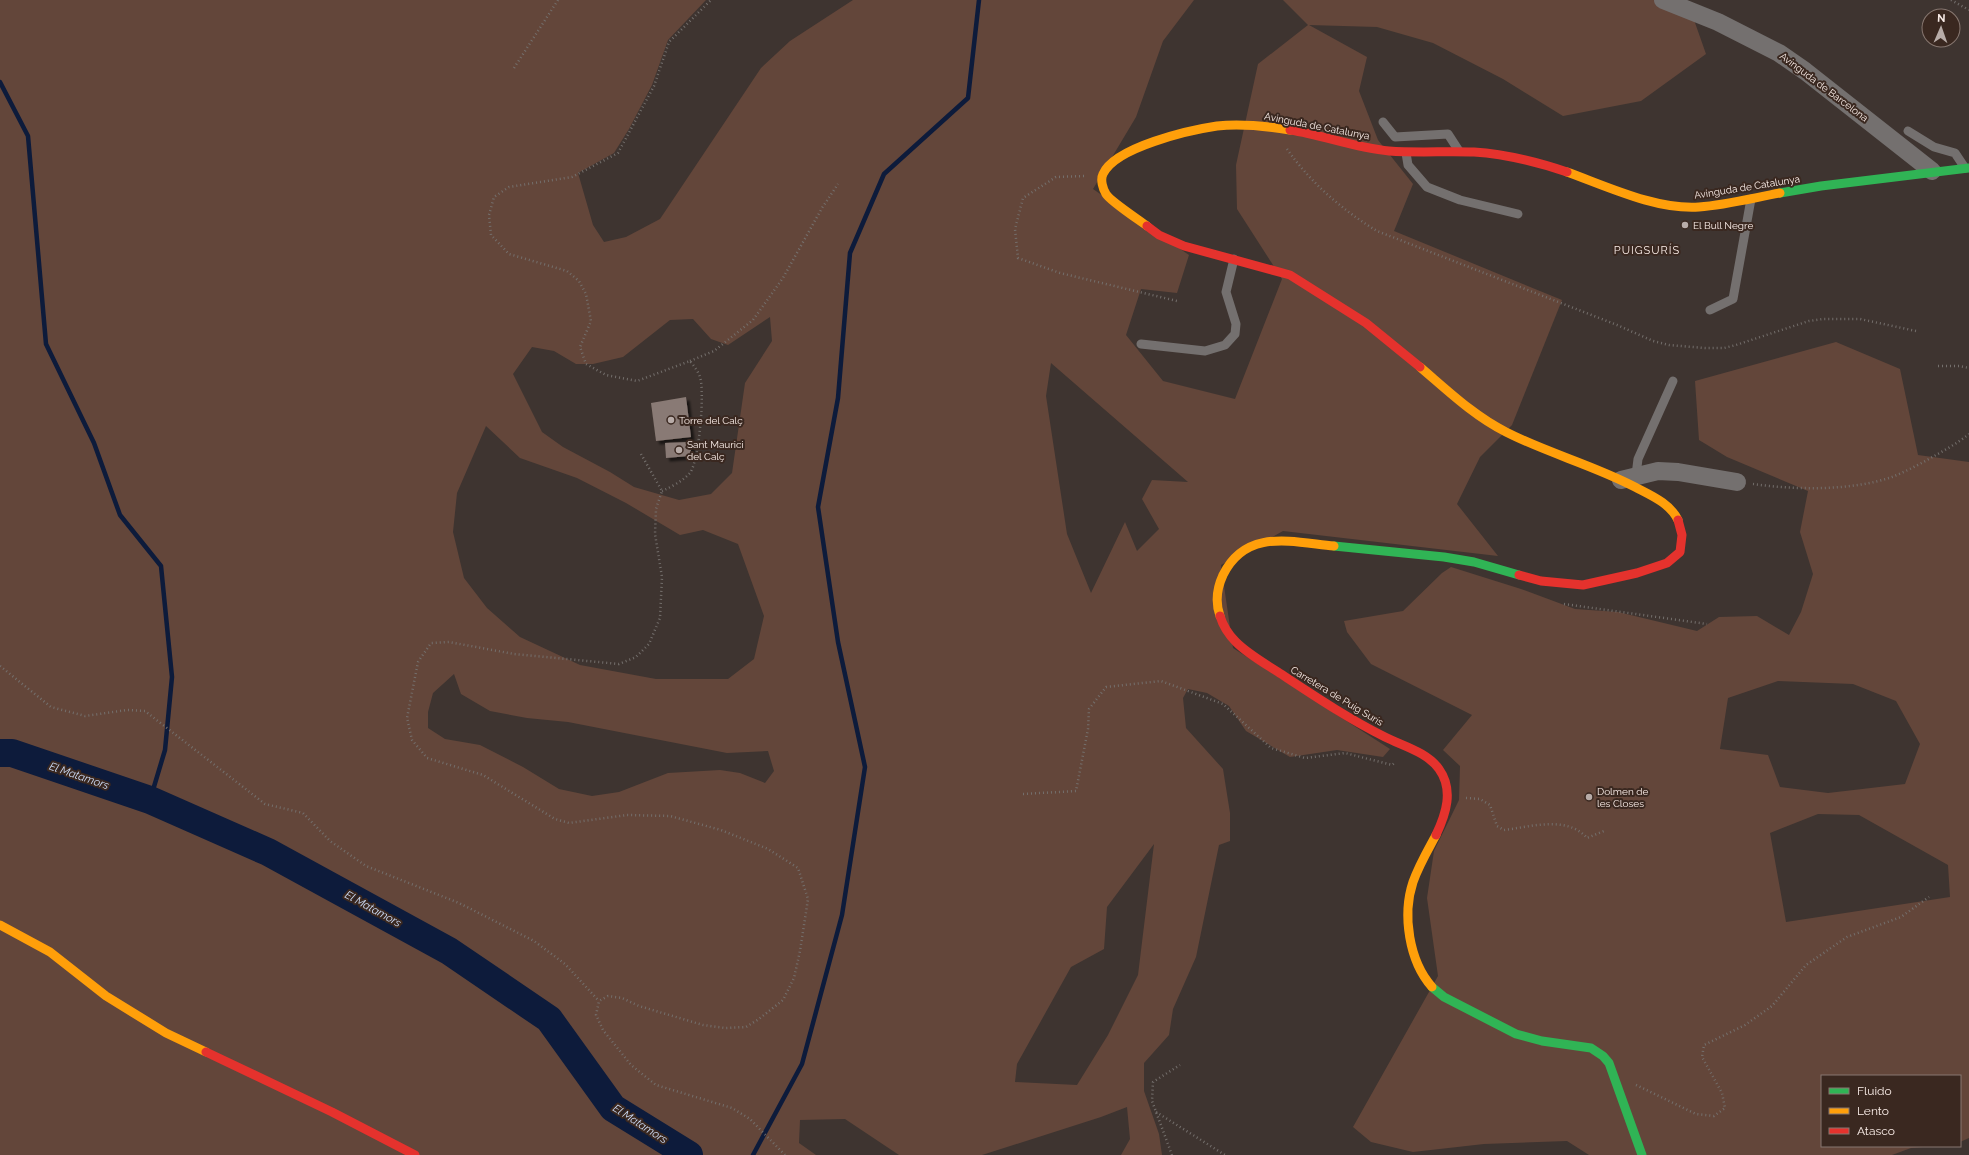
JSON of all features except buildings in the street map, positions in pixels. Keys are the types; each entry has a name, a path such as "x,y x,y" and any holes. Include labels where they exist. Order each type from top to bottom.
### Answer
{"street":[{"name":"Avinguda de Barcelona","path":"1663,0 1725,25 1779,53 1805,71 1932,171"},
{"name":"Avinguda de Catalunya","path":"1102,176 1111,162 1120,156 1154,141 1177,134 1218,126 1256,125 1275,127 1357,146 1406,153 1460,152 1493,154 1530,160 1655,203 1698,207 1821,186 1932,171 1967,168"},
{"path":"1102,176 1102,183 1107,196 1159,235 1184,246 1290,276 1366,323 1476,412 1504,431 1539,448 1629,478 1658,471 1678,472 1737,482"},
{"name":"Carretera de Puig Surís","path":"1629,478 1662,502 1677,518 1682,535 1680,552 1676,557 1667,563 1617,579 1595,584 1572,585 1541,581 1474,562 1411,553 1264,541 1244,548 1236,555 1223,573 1217,592 1218,610 1221,619 1231,636 1251,654 1300,688 1354,721 1432,760 1443,771 1448,786 1448,798 1443,818 1414,880 1411,891 1410,928 1416,960 1422,974 1427,983 1440,994 1516,1034 1537,1040 1591,1048 1598,1052 1609,1063 1642,1155"},
{"path":"0,926 50,952 106,996 166,1033 332,1112 415,1155"}],"lane":[{"path":"1383,122 1395,137 1448,134 1460,152"},
{"path":"1908,131 1934,147 1955,154 1967,168"},
{"path":"1406,153 1408,165 1427,187 1460,200 1518,214"},
{"path":"1710,310 1733,300 1751,199"},
{"path":"1141,344 1205,352 1225,345 1235,334 1236,324 1226,292 1234,259"},
{"path":"1629,478 1673,381"}],"path":[{"path":"514,68 558,0"},
{"path":"711,0 669,42 654,86 618,153 572,177 508,187 494,197 489,215 491,235 509,254 566,271 579,281 586,294 591,321 580,347 586,364 606,375 637,381 714,351 753,320 783,278 822,208 838,184"},
{"path":"1951,0 1969,10"},
{"path":"1275,127 1294,159 1309,176 1338,203 1377,231 1617,325 1653,341 1685,348 1724,348 1809,321 1837,318 1860,320 1916,331"},
{"path":"1102,176 1056,178 1023,198 1015,229 1018,258 1060,273 1177,301"},
{"path":"690,361 700,378 700,437 690,472 677,483 662,492 656,509 654,534 662,577 660,618 649,644 636,656 619,664 514,654 449,642 431,643 418,662 406,718 412,740 427,758 483,775 556,819 569,824 627,815 670,816 721,830 761,846 798,868 808,899 795,971 783,1000 759,1019 746,1027 725,1028 703,1025 639,1006 622,998 608,996 599,1001 596,1015 603,1030 631,1065 656,1085 732,1108 750,1119 785,1155"},
{"path":"1938,366 1958,366 1969,368"},
{"path":"1737,482 1796,488 1841,486 1882,480 1914,467 1969,434"},
{"path":"641,454 662,492"},
{"path":"1557,601 1564,604 1707,624"},
{"path":"0,666 51,707 85,716 127,710 145,711 265,804 302,813 330,841 366,866 459,903 534,941 565,964 599,1001"},
{"path":"1023,794 1076,792 1088,729 1089,709 1106,687 1161,681 1223,704 1271,748 1305,758 1345,754 1392,765 1409,748"},
{"path":"1448,798 1480,799 1490,805 1497,826 1504,830 1549,823 1580,830 1587,838 1604,831"},
{"path":"1616,1081 1634,1084 1696,1114 1714,1116 1725,1108 1722,1093 1702,1058 1704,1045 1745,1025 1772,1006 1806,965 1847,937 1902,917 1929,897"},
{"path":"1172,1155 1152,1101 1153,1082 1180,1065"},
{"path":"1156,1112 1225,1155"}],"shaded area":[{"path":"0,0 706,0 668,40 652,85 629,129 614,153 578,173 593,225 604,242 626,237 660,219 761,68 790,41 853,0 1194,0 1163,41 1136,117 1093,189 1189,255 1177,293 1141,289 1126,335 1163,381 1235,399 1282,279 1237,209 1236,165 1258,64 1308,25 1283,0 1687,0 1706,54 1641,101 1563,116 1503,79 1433,43 1377,27 1309,25 1367,57 1359,91 1378,140 1413,184 1394,231 1562,300 1512,425 1480,457 1457,504 1498,556 1283,531 1221,565 1233,648 1390,749 1383,757 1337,750 1290,757 1246,731 1229,706 1207,693 1188,689 1183,698 1186,728 1223,769 1230,813 1230,841 1219,845 1196,957 1173,1009 1169,1035 1144,1063 1144,1091 1159,1134 1162,1155 1121,1155 1130,1139 1127,1107 1101,1117 982,1155 899,1155 845,1119 800,1120 799,1143 816,1155 0,1155","holes":["770,317 772,341 745,383 732,473 711,494 679,500 634,487 610,472 563,447 542,432 513,374 532,347 554,351 576,364 593,364 623,357 670,320 693,319 711,339 728,345","1051,363 1188,482 1152,480 1142,499 1159,529 1137,551 1125,522 1091,593 1067,534 1046,396","486,426 520,458 577,478 626,503 680,535 703,530 738,544 764,616 754,659 728,679 656,679 580,665 520,637 487,608 464,578 453,532 457,493","454,674 461,694 490,711 527,718 568,722 727,753 768,751 774,771 765,783 740,773 720,770 668,773 619,792 592,796 559,789 523,767 480,745 445,739 428,728 428,712 433,693","1154,844 1138,975 1108,1035 1077,1085 1015,1082 1017,1064 1071,967 1104,949 1107,907"]},
{"path":"1836,342 1900,369 1918,455 1969,462 1969,1138 1961,1142 1961,1075 1821,1075 1821,1147 1923,1147 1911,1148 1892,1155 1589,1155 1567,1141 1484,1144 1413,1152 1371,1142 1353,1127 1438,976 1427,898 1434,851 1459,800 1460,766 1443,750 1472,715 1371,664 1347,632 1344,621 1403,611 1442,573 1451,567 1521,589 1575,609 1618,612 1697,631 1719,617 1757,616 1789,635 1801,612 1813,574 1800,532 1808,491 1727,457 1699,440 1695,381","holes":["1778,681 1853,684 1896,701 1920,744 1905,784 1828,793 1780,787 1768,755 1720,749 1728,698","1818,814 1859,815 1948,865 1950,897 1786,922 1770,833"]}],"waterway":[{"path":"753,1155 802,1064 842,915 865,767 838,642 818,507 838,398 850,253 884,174 968,98 979,0"},
{"path":"0,82 28,136 46,344 94,443 120,515 161,566 172,677 165,750 150,800"},
{"name":"El Matamors","path":"0,753 12,753 150,800 268,852 449,951 549,1019 613,1108 689,1155"}],"traffic: fast":[{"path":"1780,193 1821,186 1969,168"},
{"path":"1334,546 1444,557 1474,562 1519,575"},
{"path":"1432,987 1444,997 1516,1034 1542,1041 1591,1048 1603,1056 1609,1063 1642,1155"}],"traffic: slow":[{"path":"1147,226 1113,201 1106,194 1102,182 1102,176 1110,164 1137,148 1154,141 1189,131 1217,126 1236,125 1254,125 1290,130"},
{"path":"1567,172 1632,196 1666,205 1683,207 1719,205 1780,193"},
{"path":"1420,367 1461,402 1494,426 1538,446 1619,479 1653,496 1665,504 1678,520"},
{"path":"1220,616 1217,600 1221,580 1233,560 1244,550 1257,544 1271,541 1302,542 1334,546"},
{"path":"1432,987 1424,976 1413,951 1408,923 1408,909 1413,882 1436,835"},
{"path":"0,925 50,952 106,996 166,1033 206,1052"}],"traffic: jam":[{"path":"1290,130 1364,147 1389,151 1474,152 1498,155 1533,162 1567,172"},
{"path":"1147,226 1159,235 1184,246 1290,275 1366,323 1420,367"},
{"path":"1519,575 1541,581 1583,585 1637,573 1667,563 1680,552 1682,535 1678,520"},
{"path":"1220,616 1233,639 1256,658 1317,698 1371,730 1414,750 1434,763 1444,777 1447,794 1447,802 1443,819 1436,835"},
{"path":"206,1052 332,1112 415,1155"}],"place":[{"name":"El Bull Negre","path":"1685,225"},
{"name":"Torre del Calç","path":"671,420"},
{"name":"Sant Maurici del Calç","path":"679,450"},
{"name":"Dolmen de les Closes","path":"1589,797"}],"district":[{"name":"PUIGSURÍS","path":"1647,250"}]}
